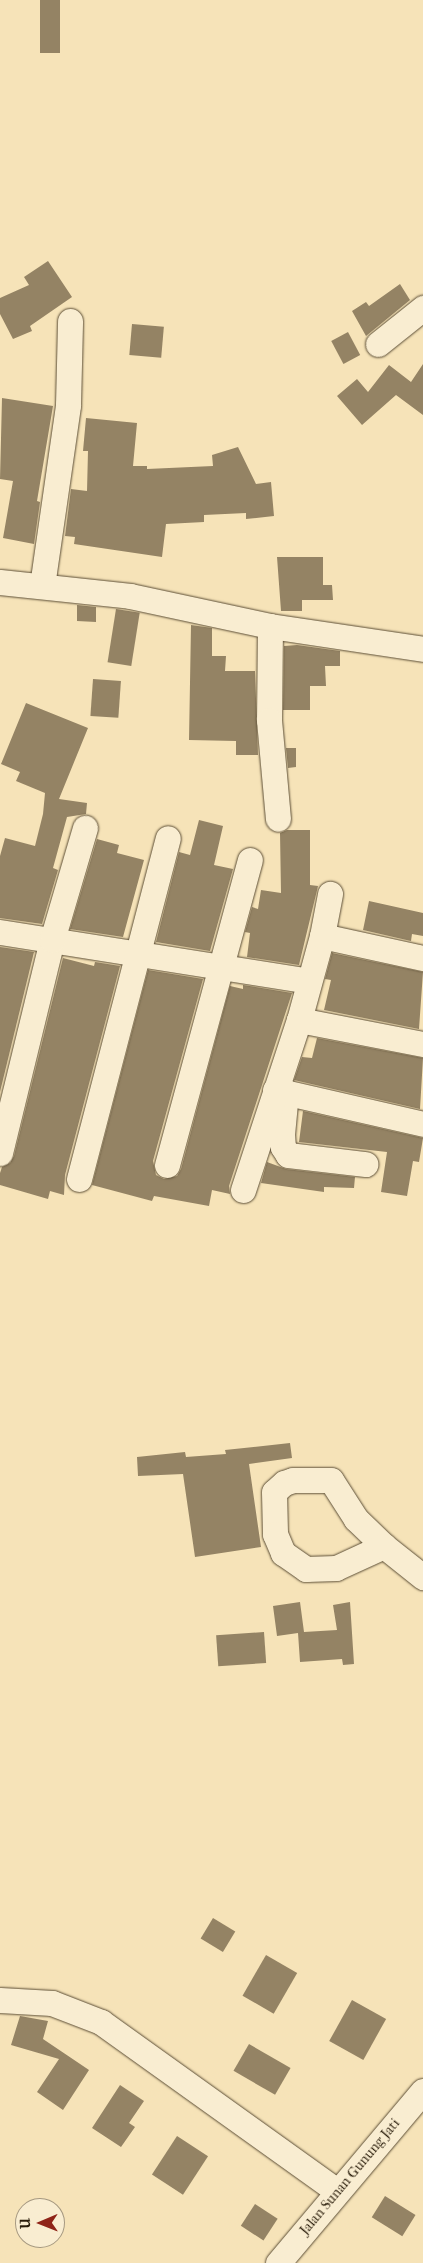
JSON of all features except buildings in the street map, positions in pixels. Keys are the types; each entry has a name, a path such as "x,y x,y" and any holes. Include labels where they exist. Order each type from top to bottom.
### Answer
{"street":[{"path":"378,344 423,308"},
{"path":"42,586 68,405 70,321"},
{"path":"0,582 130,596 270,626 423,649"},
{"path":"270,626 269,720 278,819"},
{"path":"0,1153 52,940 85,828"},
{"path":"79,1179 136,954 168,838"},
{"path":"167,1165 250,860"},
{"path":"243,1190 280,1091 322,936 330,894"},
{"path":"0,932 309,980"},
{"path":"322,936 423,958"},
{"path":"299,1020 423,1044"},
{"path":"280,1091 423,1124"},
{"path":"280,1091 283,1147 288,1155 365,1164"},
{"path":"384,1546 336,1568 306,1569 283,1553 275,1534 274,1492 284,1483 293,1480 331,1480 356,1519 384,1546 423,1577"},
{"path":"0,2000 52,2003 101,2022 337,2191"},
{"name":"Jalan Sunan Gunung Jati","path":"278,2263 423,2091"}]}
